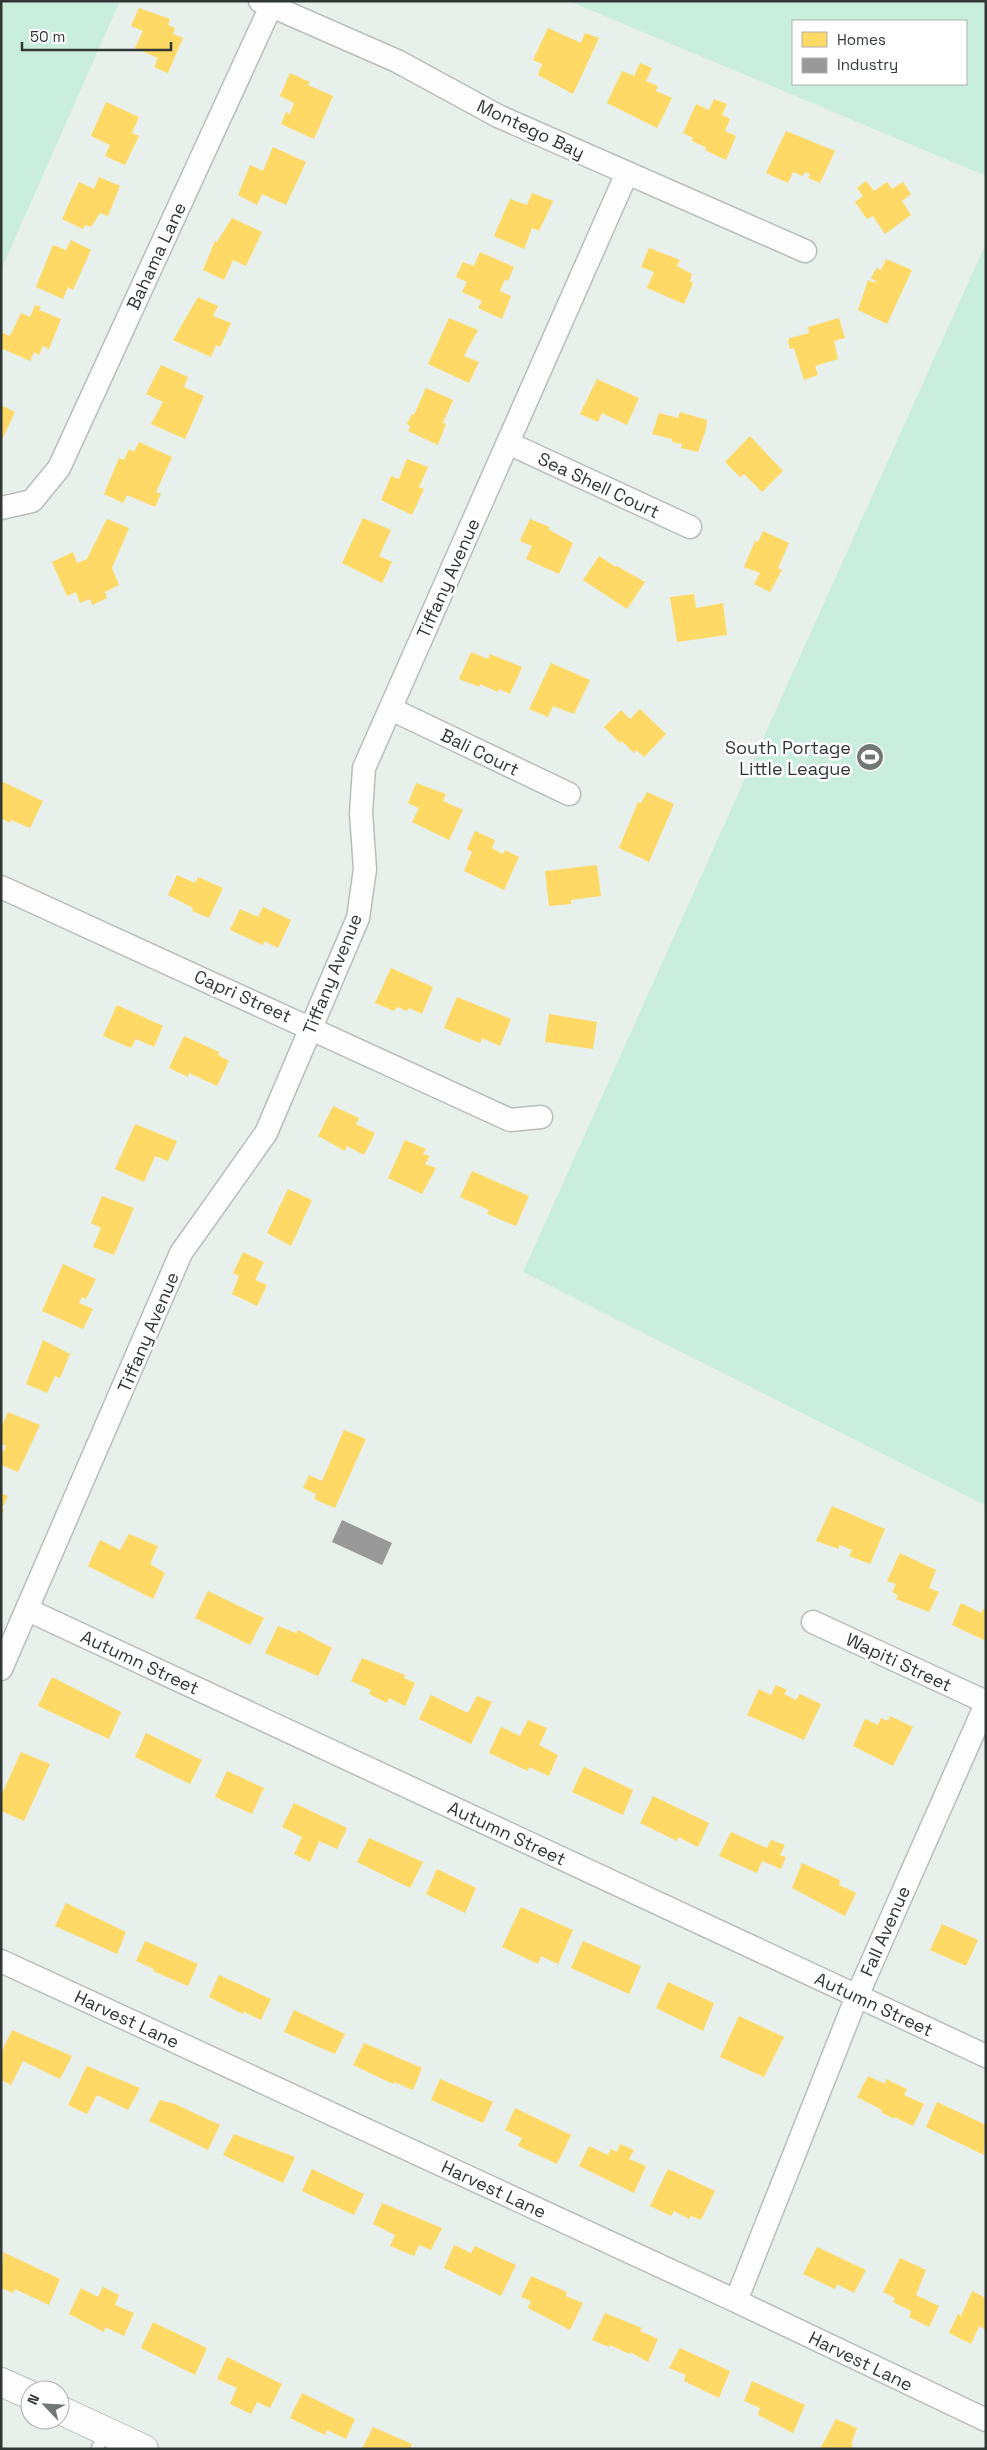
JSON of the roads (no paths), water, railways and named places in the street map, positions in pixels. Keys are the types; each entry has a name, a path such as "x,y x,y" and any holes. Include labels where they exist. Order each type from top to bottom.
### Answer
{"main road":[{"path":"1,2382 20,2391"},
{"path":"70,2417 101,2440 144,2449"}],"street":[{"name":"Montego Bay","path":"265,4 397,61 498,116 805,251"},
{"name":"Bahama Lane","path":"1,508 32,501 59,468 265,4"},
{"name":"Tiffany Avenue","path":"1,1669 181,1253 266,1133 358,918 365,869 361,813 364,768 627,173"},
{"name":"Sea Shell Court","path":"508,444 690,527"},
{"name":"Bali Court","path":"391,709 569,794"},
{"name":"Capri Street","path":"1,887 510,1120 541,1118"},
{"name":"Autumn Street","path":"28,1610 986,2056"},
{"name":"Wapiti Street","path":"813,1622 986,1703"},
{"name":"Fall Avenue","path":"736,2301 857,1996 986,1703"},
{"name":"Harvest Lane","path":"1,1960 736,2301 986,2420"}],"place":[{"name":"South Portage Little League","path":"870,757"}]}
